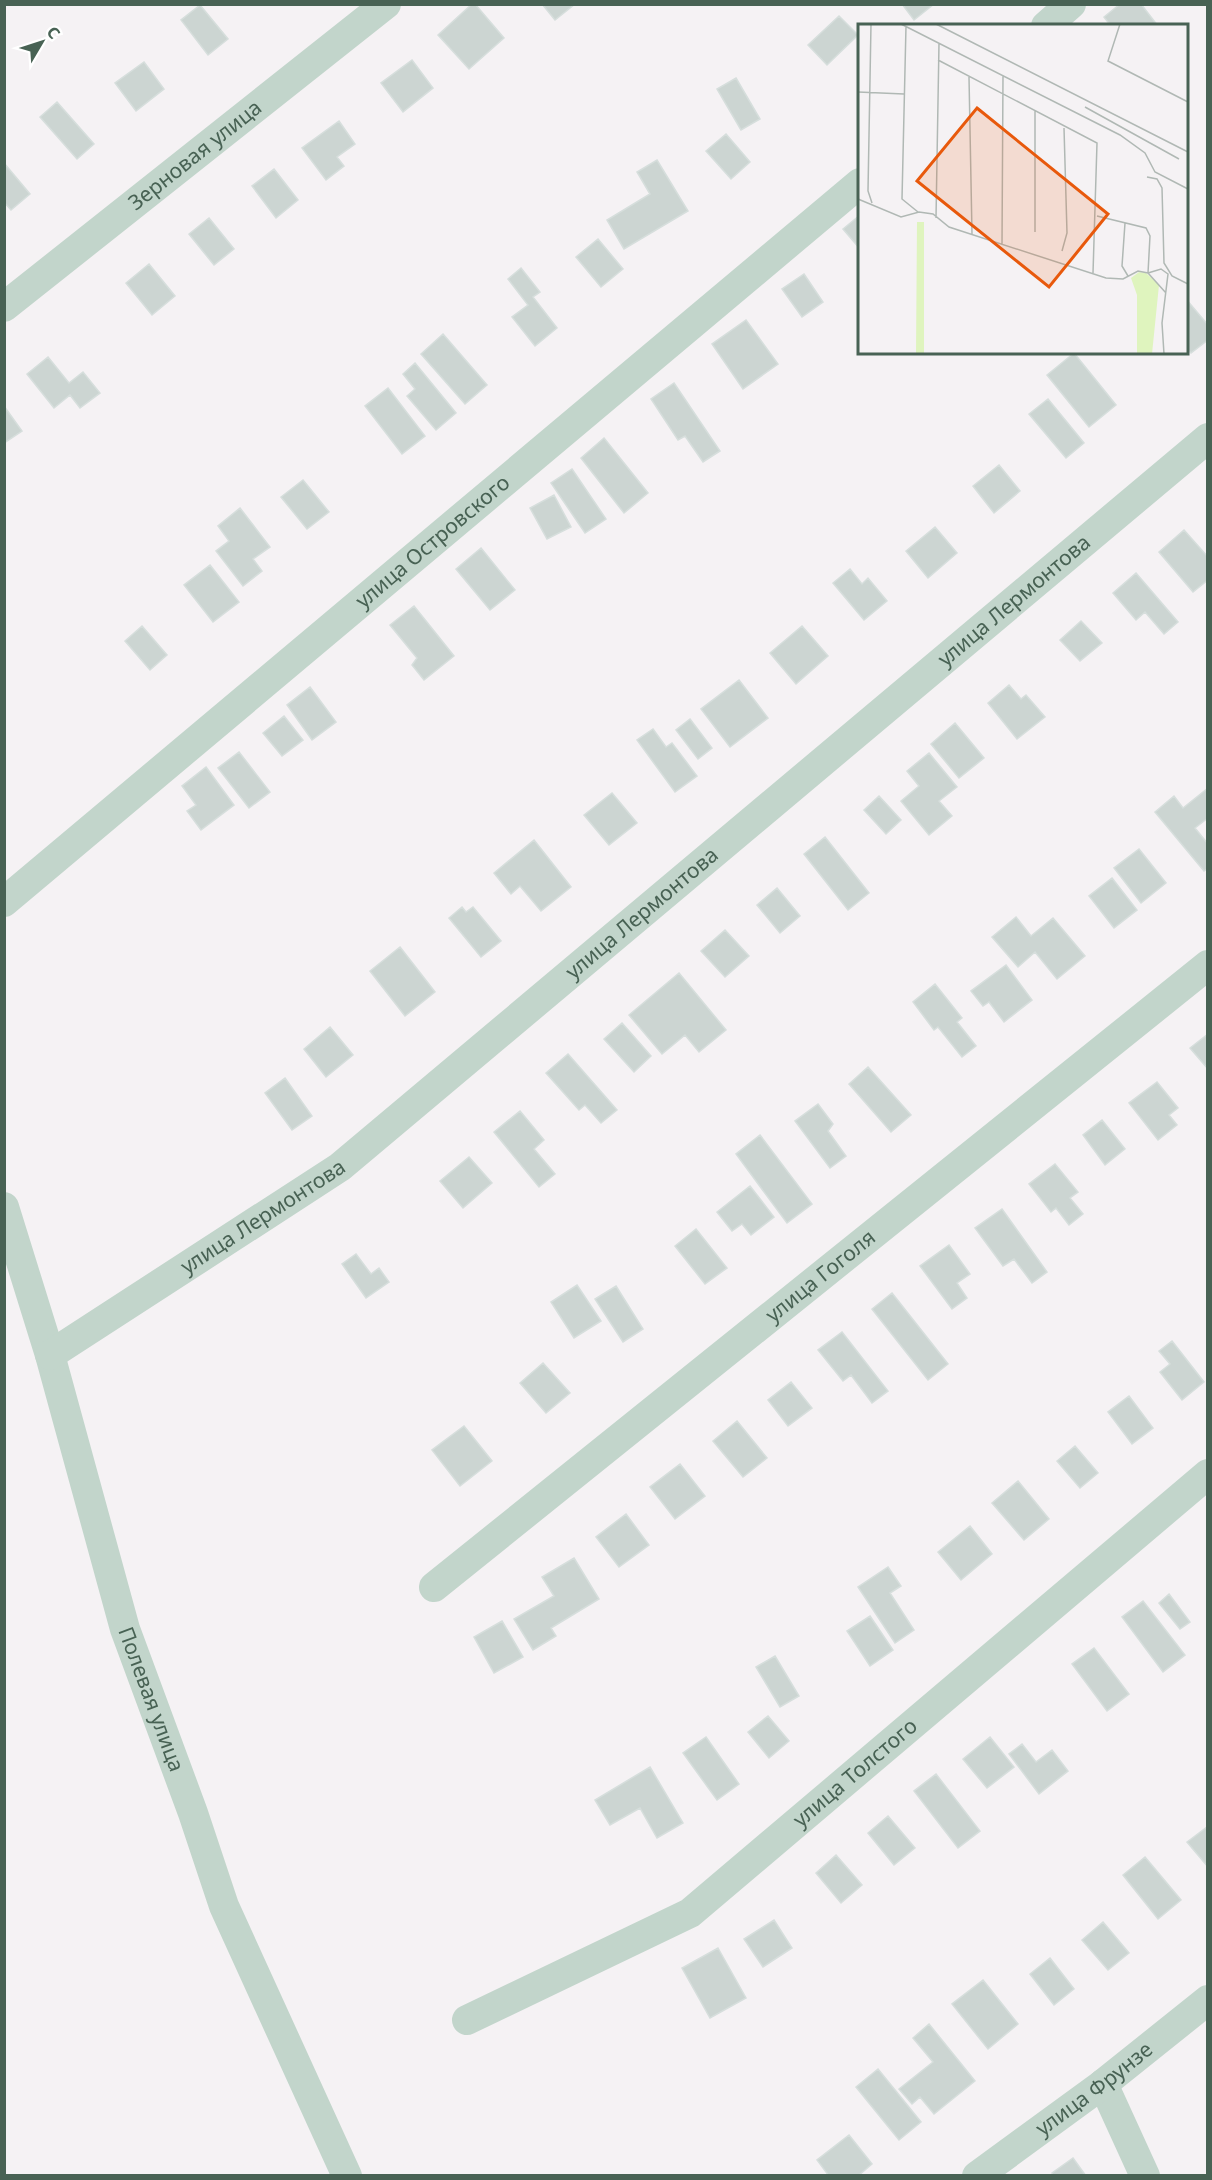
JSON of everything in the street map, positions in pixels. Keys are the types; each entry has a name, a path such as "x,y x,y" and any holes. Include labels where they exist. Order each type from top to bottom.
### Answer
{"street":[{"name":"Зерновая улица","path":"4,307 386,4"},
{"path":"1048,24 1071,4"},
{"name":"улица Островского","path":"4,902 858,185"},
{"name":"улица Лермонтова","path":"50,1355 340,1167 1208,438"},
{"name":"улица Гоголя","path":"434,1587 1208,966"},
{"name":"Полевая улица","path":"4,1207 50,1355 125,1629 193,1813 224,1906 347,2175"},
{"name":"улица Толстого","path":"467,2020 690,1913 1208,1474"},
{"name":"улица Фрунзе","path":"977,2175 1103,2084 1208,2000"},
{"path":"1103,2084 1145,2175"}],"building":[{"path":"472,4 475,4 504,38 469,69 438,35"},
{"path":"542,4 575,4 555,20"},
{"path":"902,4 934,4 914,20"},
{"path":"1120,4 1141,4 1156,24 1109,24 1104,17"},
{"path":"200,5 228,39 208,55 181,20"},
{"path":"839,16 858,35 827,65 808,45"},
{"path":"412,60 433,88 403,112 381,83"},
{"path":"144,62 164,89 136,111 115,83"},
{"path":"736,78 760,119 741,130 717,89"},
{"path":"57,102 94,144 77,159 40,117"},
{"path":"339,121 355,144 337,157 344,166 326,180 302,148"},
{"path":"726,134 750,162 731,179 706,151"},
{"path":"657,160 688,211 624,249 607,220 650,194 637,172"},
{"path":"4,163 30,194 11,210 4,202"},
{"path":"274,169 298,200 276,218 252,186"},
{"path":"858,217 858,247 843,229"},
{"path":"209,218 234,249 214,265 189,234"},
{"path":"598,239 623,269 601,287 576,257"},
{"path":"149,264 175,296 152,315 126,283"},
{"path":"521,268 540,292 533,297 557,328 535,346 512,317 528,305 508,279"},
{"path":"804,274 823,302 802,317 782,289"},
{"path":"1188,301 1208,325 1208,340 1191,353 1188,350"},
{"path":"746,320 778,364 743,389 712,344"},
{"path":"443,334 487,385 465,404 421,354"},
{"path":"1075,354 1116,405 1089,427 1047,375"},
{"path":"48,357 69,383 83,372 100,393 80,408 70,395 54,408 27,374"},
{"path":"415,363 456,413 436,430 407,396 415,389 403,374"},
{"path":"674,383 720,451 703,462 685,436 678,440 651,399"},
{"path":"388,388 425,436 402,454 365,406"},
{"path":"1048,399 1084,443 1066,458 1029,414"},
{"path":"4,406 22,431 4,443"},
{"path":"604,438 648,493 624,513 581,458"},
{"path":"999,465 1020,491 994,513 973,486"},
{"path":"572,469 606,519 585,533 551,483"},
{"path":"303,480 329,512 307,529 281,497"},
{"path":"554,495 571,527 547,539 530,508"},
{"path":"240,508 270,547 253,559 262,571 243,586 216,551 229,541 218,526"},
{"path":"935,527 957,553 928,578 906,551"},
{"path":"1184,530 1208,557 1208,580 1193,592 1159,552"},
{"path":"481,548 515,590 490,610 456,569"},
{"path":"210,565 239,602 213,622 184,585"},
{"path":"850,569 862,584 868,578 887,601 864,620 833,583"},
{"path":"1136,573 1178,622 1164,634 1145,612 1136,620 1113,593"},
{"path":"414,606 454,656 424,680 412,665 417,658 390,625"},
{"path":"1081,621 1102,643 1080,661 1060,640"},
{"path":"142,626 167,655 150,670 125,641"},
{"path":"802,626 828,656 796,684 770,653"},
{"path":"739,680 768,718 730,747 701,709"},
{"path":"1009,685 1021,699 1026,695 1045,717 1017,739 988,703"},
{"path":"310,687 336,722 312,740 287,705"},
{"path":"284,716 303,740 282,756 263,733"},
{"path":"690,719 712,748 698,759 676,730"},
{"path":"955,723 984,758 959,778 931,744"},
{"path":"653,729 666,747 672,743 697,776 675,792 637,740"},
{"path":"239,752 270,792 249,808 218,768"},
{"path":"929,753 957,787 939,801 952,816 929,835 901,801 919,786 907,771"},
{"path":"206,767 234,805 201,830 187,811 196,805 182,786"},
{"path":"1208,788 1208,818 1195,828 1208,844 1208,868 1204,871 1155,812 1174,796 1183,808"},
{"path":"612,793 637,823 609,845 584,815"},
{"path":"879,796 901,820 886,834 864,810"},
{"path":"825,837 869,893 848,910 804,854"},
{"path":"534,840 571,887 541,911 520,886 511,894 494,873"},
{"path":"1139,849 1166,883 1141,903 1114,868"},
{"path":"1112,878 1137,910 1114,928 1089,896"},
{"path":"777,888 800,916 780,933 757,905"},
{"path":"462,907 466,912 473,907 501,941 481,957 449,918"},
{"path":"1016,917 1031,936 1053,918 1085,956 1057,979 1035,952 1018,967 992,937"},
{"path":"725,930 749,956 725,977 701,951"},
{"path":"400,947 435,992 405,1016 370,971"},
{"path":"1006,965 1032,1000 1004,1022 989,1002 983,1006 971,991"},
{"path":"679,973 726,1030 699,1052 685,1035 662,1054 629,1015"},
{"path":"935,984 962,1018 957,1022 976,1046 962,1057 938,1027 934,1030 913,1002"},
{"path":"622,1023 651,1056 634,1072 604,1039"},
{"path":"330,1027 353,1055 326,1077 304,1049"},
{"path":"1208,1034 1208,1069 1190,1048"},
{"path":"568,1054 617,1110 601,1123 585,1105 579,1110 546,1073"},
{"path":"868,1067 911,1115 891,1132 849,1084"},
{"path":"285,1078 312,1116 292,1130 265,1093"},
{"path":"1157,1082 1178,1108 1169,1115 1177,1125 1158,1140 1129,1103"},
{"path":"818,1104 833,1124 828,1131 846,1156 830,1168 795,1121"},
{"path":"520,1111 544,1140 534,1149 555,1174 539,1187 494,1132"},
{"path":"1102,1120 1125,1149 1105,1165 1083,1135"},
{"path":"760,1135 812,1204 787,1223 736,1154"},
{"path":"469,1157 492,1183 463,1208 440,1181"},
{"path":"1055,1164 1078,1192 1070,1198 1083,1214 1069,1225 1056,1208 1051,1212 1029,1184"},
{"path":"750,1186 774,1217 751,1235 742,1224 732,1231 717,1212"},
{"path":"1002,1209 1047,1272 1032,1283 1014,1259 1003,1266 975,1228"},
{"path":"696,1229 727,1268 705,1284 675,1246"},
{"path":"949,1245 970,1274 957,1283 967,1298 952,1309 920,1266"},
{"path":"356,1254 371,1274 379,1268 389,1282 366,1298 342,1264"},
{"path":"577,1285 601,1321 574,1338 551,1302"},
{"path":"616,1286 643,1329 623,1342 595,1299"},
{"path":"892,1293 948,1364 928,1380 872,1309"},
{"path":"842,1332 888,1391 872,1403 851,1375 843,1381 818,1350"},
{"path":"1172,1341 1204,1382 1182,1400 1160,1372 1170,1364 1159,1351"},
{"path":"543,1363 570,1393 546,1413 520,1383"},
{"path":"791,1382 812,1408 788,1426 768,1400"},
{"path":"1129,1396 1153,1428 1132,1444 1108,1412"},
{"path":"737,1421 767,1458 743,1477 713,1441"},
{"path":"464,1426 492,1461 460,1486 432,1450"},
{"path":"1075,1446 1098,1473 1080,1488 1057,1461"},
{"path":"680,1464 705,1496 675,1519 650,1487"},
{"path":"1018,1481 1049,1519 1024,1540 992,1503"},
{"path":"626,1514 649,1545 619,1567 596,1537"},
{"path":"970,1526 992,1554 961,1580 938,1552"},
{"path":"574,1558 599,1599 551,1628 556,1636 533,1650 514,1619 554,1596 542,1577"},
{"path":"888,1567 901,1586 890,1593 914,1630 895,1643 858,1587"},
{"path":"1169,1594 1190,1622 1180,1629 1159,1603"},
{"path":"1143,1601 1185,1655 1163,1672 1122,1617"},
{"path":"870,1616 893,1650 870,1666 847,1631"},
{"path":"502,1621 523,1657 494,1673 474,1637"},
{"path":"1094,1648 1129,1694 1107,1711 1072,1664"},
{"path":"775,1656 799,1696 780,1707 756,1667"},
{"path":"768,1716 789,1741 769,1758 748,1732"},
{"path":"706,1737 739,1784 717,1800 683,1753"},
{"path":"990,1737 1014,1767 987,1788 963,1759"},
{"path":"1022,1744 1036,1762 1052,1750 1068,1771 1039,1794 1009,1754"},
{"path":"650,1767 683,1823 657,1838 640,1808 610,1825 595,1800"},
{"path":"936,1774 980,1831 958,1848 914,1791"},
{"path":"888,1816 915,1848 894,1865 868,1833"},
{"path":"1208,1828 1208,1867 1187,1842"},
{"path":"836,1855 862,1885 841,1903 816,1873"},
{"path":"1145,1857 1181,1900 1158,1919 1123,1875"},
{"path":"774,1920 792,1948 763,1967 744,1939"},
{"path":"1103,1922 1129,1953 1108,1970 1082,1940"},
{"path":"718,1948 746,1998 710,2018 682,1968"},
{"path":"1050,1958 1074,1989 1054,2005 1030,1974"},
{"path":"983,1980 1018,2024 988,2049 952,2004"},
{"path":"929,2024 975,2081 934,2114 920,2097 912,2104 899,2089 933,2062 913,2038"},
{"path":"878,2069 921,2122 899,2140 856,2087"},
{"path":"849,2135 872,2164 858,2176 829,2176 817,2160"},
{"path":"1073,2158 1086,2176 1053,2176 1052,2173"}]}
